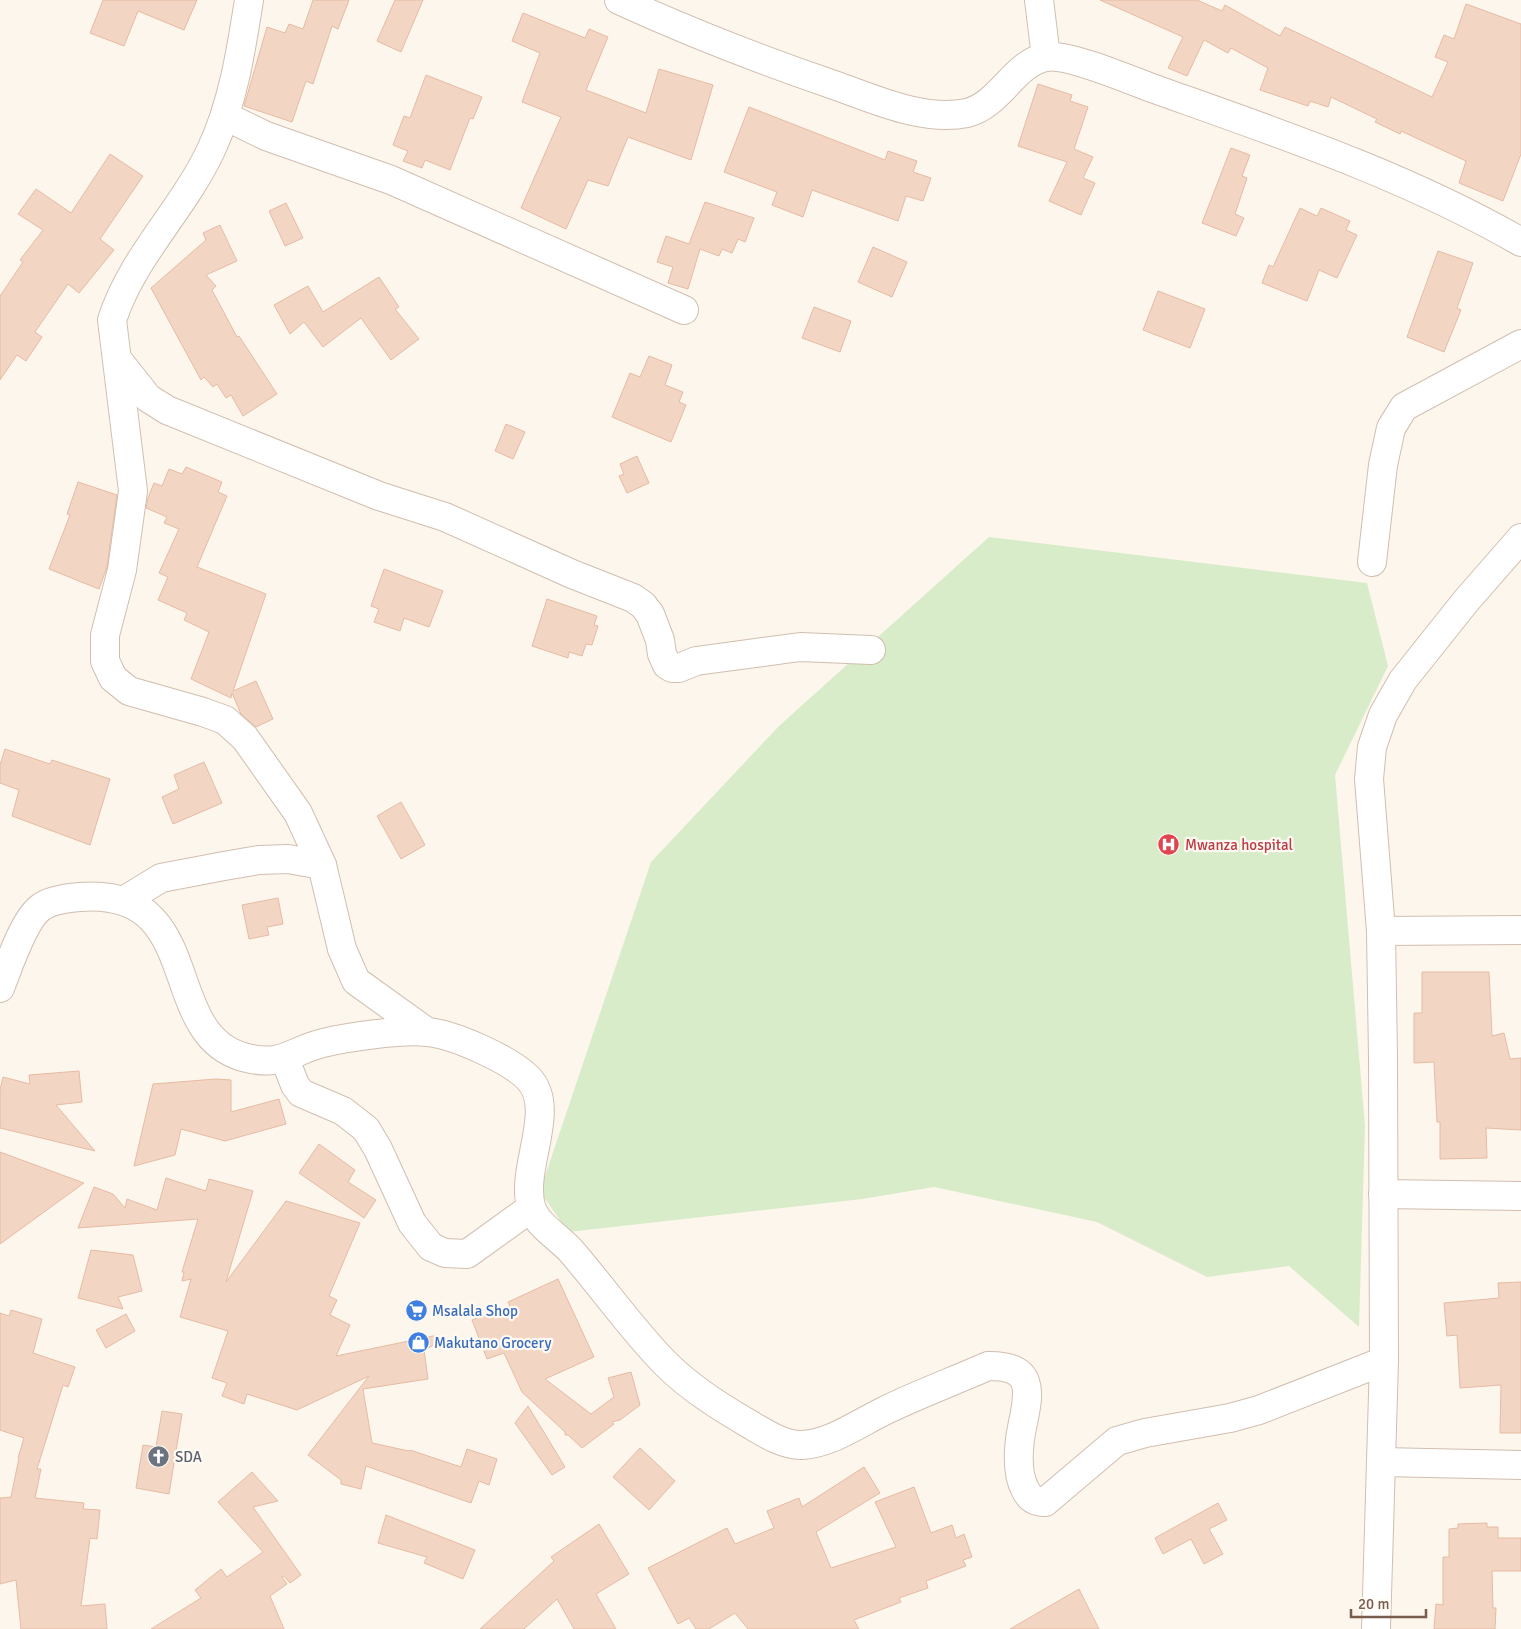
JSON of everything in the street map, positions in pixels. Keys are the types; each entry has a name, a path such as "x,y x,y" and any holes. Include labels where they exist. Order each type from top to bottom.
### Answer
{"street":[{"path":"249,0 241,52 225,116 210,152 119,299 112,320 133,491 122,570 105,635 105,661 113,678 129,691 225,720 245,738 298,814 322,865 342,949 356,981 427,1032"},
{"path":"619,0 772,64 893,105 932,114 968,113 997,97 1018,72 1046,57 1079,62 1238,119 1392,179 1521,242"},
{"path":"1039,0 1046,57"},
{"path":"225,116 266,136 391,180 684,310"},
{"path":"1372,562 1383,465 1391,428 1404,407 1521,344"},
{"path":"116,357 148,398 167,410 379,496 445,517 572,574 633,598 644,605 650,614 658,633 662,654 667,665 672,668 696,661 800,648 871,650"},
{"path":"1376,1629 1384,1361 1381,931 1369,779 1372,747 1383,715 1403,680 1466,601 1521,538"},
{"path":"125,900 161,878 208,869 259,860 288,859 322,865"},
{"path":"0,988 22,932 39,908 63,898 102,895 125,900 145,911 158,925 169,945 204,1029 219,1047 257,1059 285,1059 322,1043 374,1035 427,1032 462,1042 507,1062 530,1080 538,1098 540,1119 528,1185 531,1208 538,1220 569,1249 666,1364 695,1389 736,1416 767,1434 797,1445 820,1443 886,1410 988,1366 1003,1366 1015,1371 1028,1386 1018,1462 1022,1484 1028,1496 1038,1502 1046,1502 1056,1496 1071,1478 1117,1442 1145,1433 1230,1418 1259,1410 1384,1361"},
{"path":"1381,931 1521,930"},
{"path":"285,1059 295,1085 301,1094 343,1111 366,1129 378,1149 412,1222 430,1247 445,1253 467,1254 531,1208"},
{"path":"1383,1194 1521,1196"},
{"path":"1382,1462 1521,1465"}],"green space":[{"path":"989,537 1367,583 1388,666 1335,775 1365,1126 1359,1327 1289,1266 1207,1277 1097,1222 934,1187 862,1199 568,1232 540,1191 651,862 779,726"}],"building":[{"path":"103,0 197,0 184,30 138,11 124,46 90,33"},
{"path":"313,0 349,0 338,29 332,26 313,84 306,81 292,122 244,106 267,27 285,33 289,24 303,29"},
{"path":"395,0 423,0 401,52 377,41"},
{"path":"1100,0 1197,0 1222,11 1225,5 1280,36 1285,27 1432,97 1448,62 1435,57 1444,35 1454,39 1466,4 1521,24 1521,154 1503,201 1459,183 1466,161 1401,131 1400,134 1375,122 1377,119 1331,97 1328,107 1310,101 1308,106 1260,90 1268,68 1231,48 1228,53 1204,40 1187,76 1168,68 1183,37"},
{"path":"523,13 585,38 589,29 608,37 586,90 646,113 659,69 713,85 691,160 628,137 608,186 588,180 566,229 521,208 561,117 522,102 540,53 512,41"},
{"path":"426,75 482,97 473,119 470,118 450,170 425,160 422,168 403,161 408,151 393,145 404,116 410,118"},
{"path":"1038,84 1072,95 1070,101 1088,107 1074,149 1093,157 1083,178 1095,183 1081,215 1049,201 1067,162 1018,146"},
{"path":"749,107 885,160 888,151 917,161 913,172 931,178 923,201 906,196 898,221 812,190 803,217 772,205 777,192 724,172"},
{"path":"1231,148 1250,155 1242,176 1247,178 1235,214 1244,218 1236,236 1202,223"},
{"path":"110,154 143,176 100,239 114,250 79,293 68,284 35,332 42,337 26,361 17,355 0,380 0,296 23,262 20,260 43,230 18,214 36,189 71,213"},
{"path":"705,202 754,218 745,242 738,239 732,253 722,249 719,256 700,249 688,289 668,283 673,267 657,262 666,236 689,244"},
{"path":"286,203 303,238 285,246 269,211"},
{"path":"1300,208 1317,216 1321,208 1350,221 1346,230 1357,235 1337,278 1319,270 1307,301 1262,283 1269,265 1273,267"},
{"path":"220,225 237,261 206,275 216,286 212,290 237,337 239,336 277,394 243,416 231,395 226,398 217,384 213,387 204,377 201,380 151,288 206,240 203,233"},
{"path":"873,247 907,262 892,297 858,282"},
{"path":"1438,251 1473,263 1457,308 1461,310 1444,352 1407,337"},
{"path":"379,277 399,307 395,309 419,339 391,360 361,318 323,347 304,322 290,334 274,305 308,286 323,312"},
{"path":"1158,291 1205,309 1190,348 1143,330"},
{"path":"814,307 851,321 840,352 802,338"},
{"path":"649,356 672,365 665,385 683,392 679,402 686,405 671,442 612,417 630,373 640,377"},
{"path":"506,424 525,432 513,459 495,451"},
{"path":"637,456 649,483 627,493 619,476 624,474 620,464"},
{"path":"186,467 222,482 218,492 227,496 197,567 266,594 233,691 256,681 273,719 256,727 241,714 232,693 231,698 191,679 209,632 184,620 187,613 158,600 168,577 159,573 179,529 164,523 167,517 146,508 148,498 154,483 162,486 169,469 182,474"},
{"path":"78,482 117,495 107,567 99,589 49,569 70,515 67,514"},
{"path":"384,569 443,591 429,627 404,618 400,631 374,622 379,609 371,606"},
{"path":"547,599 597,616 594,625 598,626 592,645 586,644 582,656 569,652 568,658 532,646"},
{"path":"5,749 50,764 52,760 110,779 90,845 12,816 19,790 0,783 0,765"},
{"path":"204,762 222,803 173,824 162,797 179,789 174,775"},
{"path":"401,802 425,845 401,859 377,816"},
{"path":"278,898 283,924 267,927 269,935 249,939 242,905"},
{"path":"1422,972 1489,972 1492,1036 1504,1033 1510,1059 1521,1058 1521,1130 1486,1128 1487,1158 1440,1159 1440,1122 1437,1122 1434,1062 1414,1063 1414,1013 1422,1013"},
{"path":"79,1071 82,1102 56,1105 95,1151 0,1128 0,1090 3,1077 30,1084 29,1075"},
{"path":"216,1079 231,1080 231,1112 279,1099 286,1124 225,1141 181,1129 175,1155 134,1166 153,1084"},
{"path":"319,1144 355,1170 348,1182 376,1200 364,1218 299,1173"},
{"path":"0,1152 84,1183 0,1244"},
{"path":"166,1178 206,1191 209,1179 253,1191 226,1282 286,1201 360,1223 329,1296 337,1300 330,1315 350,1325 336,1356 438,1335 440,1342 424,1350 428,1379 363,1389 372,1443 410,1450 461,1467 467,1449 497,1459 489,1485 479,1481 471,1503 366,1466 361,1489 341,1484 341,1480 308,1455 369,1376 297,1410 247,1394 244,1404 222,1396 227,1383 212,1378 228,1331 180,1317 191,1279 182,1281 184,1272 182,1272 198,1219 78,1228 94,1187 113,1194 125,1208 127,1199 157,1210"},
{"path":"91,1250 133,1255 142,1291 118,1297 123,1309 78,1298"},
{"path":"558,1279 594,1357 545,1379 591,1414 614,1397 608,1378 631,1372 640,1405 620,1420 612,1422 614,1424 582,1448 568,1435 565,1435 565,1432 522,1392 504,1353 487,1359 472,1320 510,1306 508,1302"},
{"path":"1521,1282 1521,1433 1500,1433 1501,1385 1460,1388 1457,1335 1447,1336 1444,1303 1499,1298 1498,1283"},
{"path":"11,1310 42,1319 33,1353 75,1367 68,1387 63,1385 37,1469 41,1469 35,1498 84,1503 83,1509 100,1510 97,1539 90,1538 81,1606 105,1604 107,1629 21,1629 16,1580 0,1584 0,1498 11,1497 18,1458 24,1438 0,1430 0,1313 9,1316"},
{"path":"126,1314 135,1331 106,1348 96,1330"},
{"path":"528,1406 565,1467 552,1475 515,1423"},
{"path":"162,1411 182,1414 169,1494 136,1488 143,1445 156,1447"},
{"path":"640,1448 675,1481 649,1510 613,1477"},
{"path":"864,1467 880,1493 816,1532 831,1568 896,1547 875,1502 914,1487 931,1533 952,1525 956,1538 964,1534 972,1557 963,1560 966,1566 926,1581 928,1588 899,1598 901,1602 854,1620 859,1629 748,1629 735,1613 709,1629 696,1629 689,1618 678,1624 648,1568 727,1528 735,1544 774,1528 767,1511 799,1498 802,1507"},
{"path":"252,1472 278,1501 253,1507 301,1575 290,1583 284,1576 282,1577 287,1584 270,1596 284,1629 151,1629 201,1598 195,1590 221,1569 227,1577 263,1552 218,1502"},
{"path":"1218,1503 1227,1520 1209,1529 1223,1554 1204,1564 1191,1539 1163,1554 1155,1538"},
{"path":"386,1515 475,1550 463,1579 424,1563 427,1557 378,1543"},
{"path":"1487,1523 1487,1527 1498,1527 1498,1538 1521,1538 1521,1571 1492,1571 1493,1608 1496,1608 1495,1629 1434,1629 1436,1604 1443,1605 1443,1557 1449,1557 1449,1529 1458,1528 1458,1524"},
{"path":"599,1524 629,1574 596,1594 616,1629 574,1629 557,1599 524,1629 480,1629 554,1561 551,1557"},
{"path":"1079,1589 1099,1629 1010,1629"}],"place":[{"name":"Mwanza hospital","path":"1169,845"},
{"name":"Msalala Shop","path":"416,1311"},
{"name":"Makutano Grocery","path":"418,1343"},
{"name":"SDA","path":"159,1457"}]}
